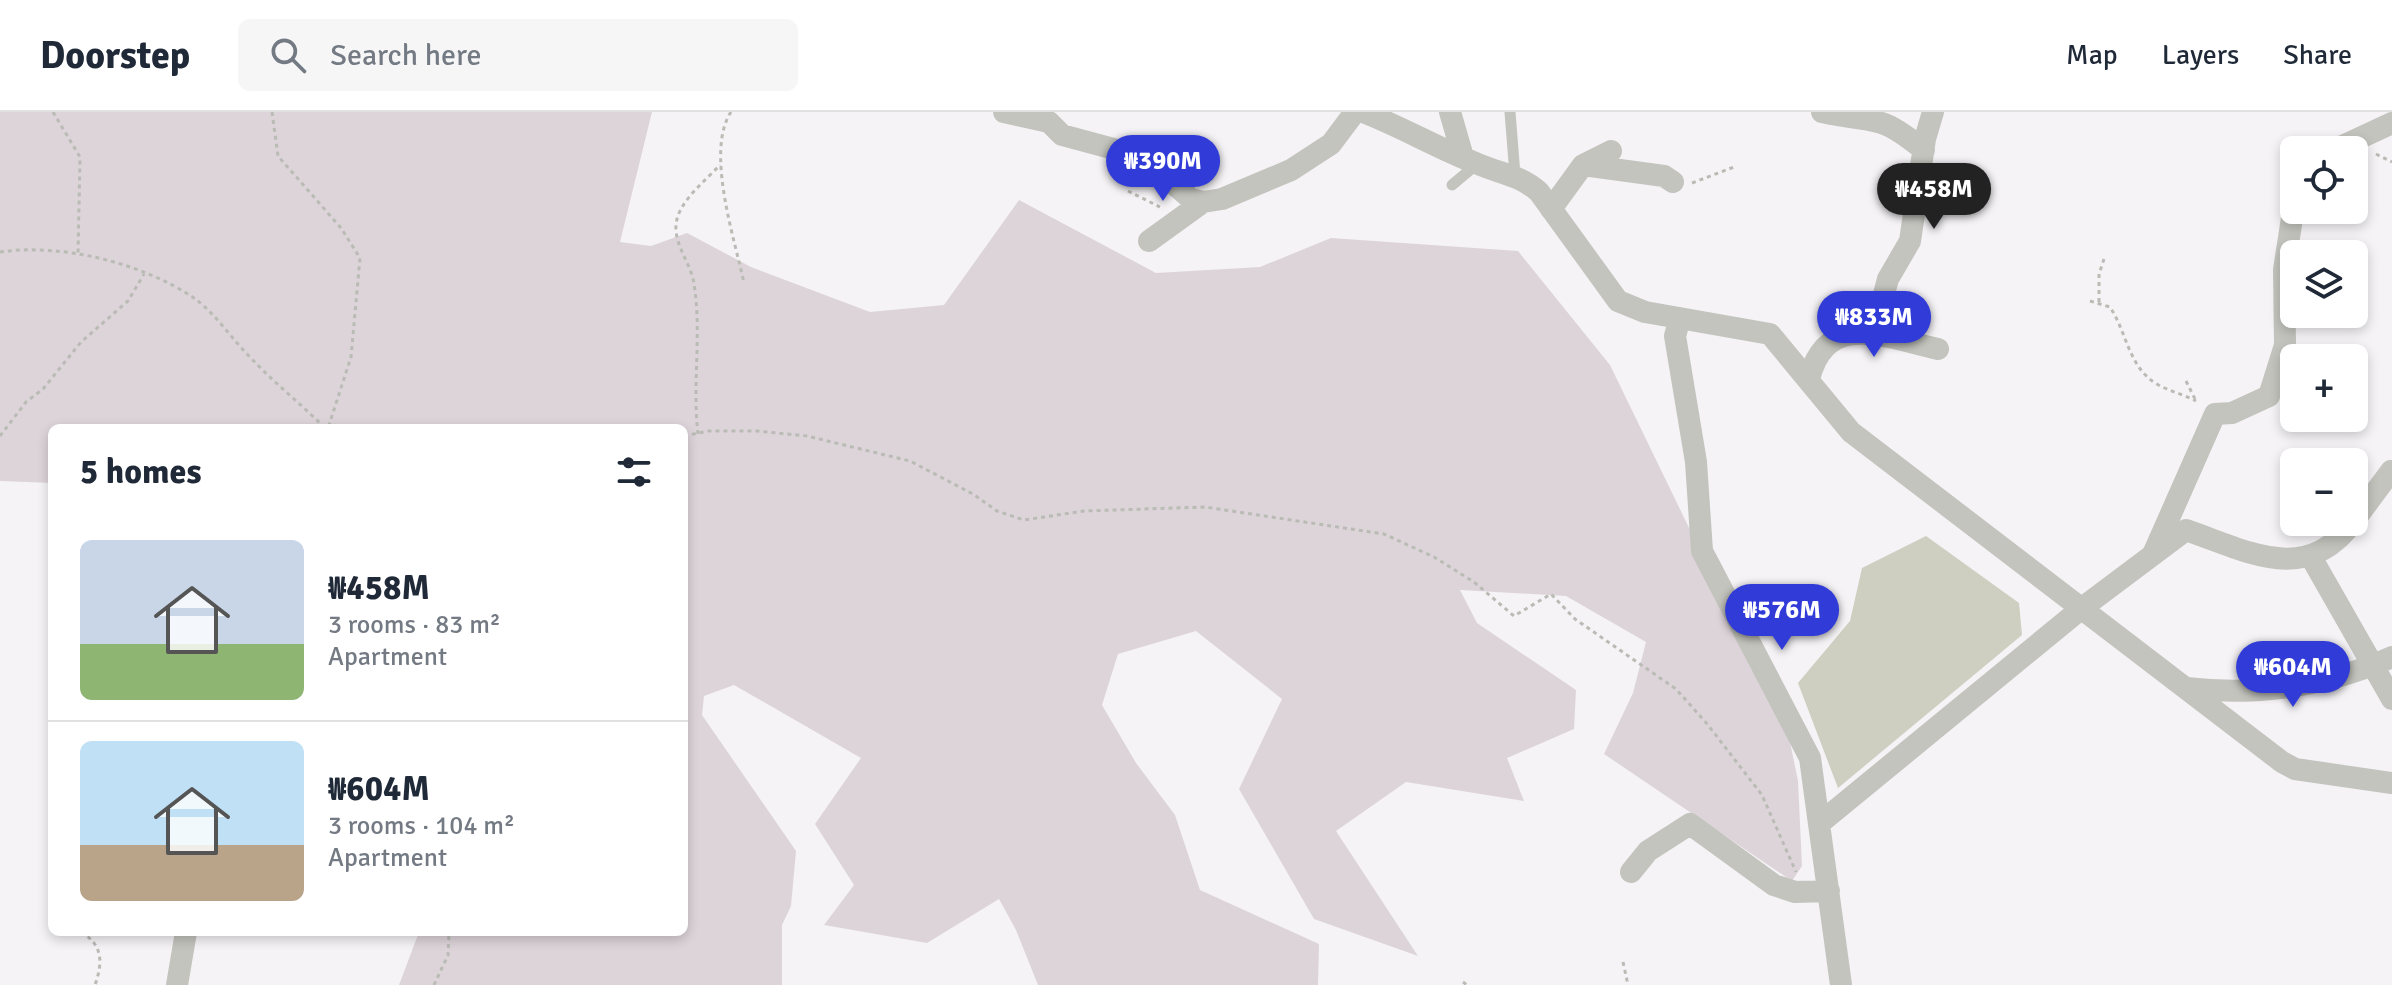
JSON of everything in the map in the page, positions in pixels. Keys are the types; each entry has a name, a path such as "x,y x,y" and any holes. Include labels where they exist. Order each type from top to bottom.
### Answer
{"street":[{"path":"1004,112 1049,122 1062,135 1140,156 1170,173 1175,185 1191,199 1203,202 1222,199 1291,170 1331,144 1355,112"},
{"path":"1363,112 1470,161 1515,175 1539,192 1618,301 1645,312 1770,334 1851,432 2184,688 2295,769 2392,783"},
{"path":"1450,112 1470,161"},
{"path":"1822,112 1887,120 1901,127 1924,150"},
{"path":"1873,335 1888,279 1910,241 1933,112"},
{"path":"2364,136 2392,123"},
{"path":"1551,209 1583,165 1611,151"},
{"path":"1583,165 1664,176 1673,182"},
{"path":"1149,241 1203,202"},
{"path":"2154,554 2215,414 2232,413 2269,396 2285,345 2284,270 2289,224"},
{"path":"1680,318 1675,336 1696,462 1702,551 1798,729 1810,758 1820,823 1822,891 1841,985"},
{"path":"1809,379 1814,361 1829,342 1848,333 1873,335 1938,349"},
{"path":"2368,503 2391,471"},
{"path":"1820,823 2082,608 2186,530 2267,559 2311,557 2337,545 2344,536"},
{"path":"2311,557 2383,661 2392,699"},
{"path":"2184,688 2231,693 2269,690 2383,661"},
{"path":"1631,872 1648,851 1690,824 1774,885 1795,892 1822,891"},
{"path":"177,985 185,936"}],"lane":[{"path":"1510,112 1515,175"},
{"path":"1452,185 1470,161"}],"path":[{"path":"53,112 80,157 78,255"},
{"path":"272,112 278,156 341,228 360,258 351,357 328,424"},
{"path":"731,112 722,139 720,165 744,283"},
{"path":"698,434 697,303 692,274 678,245 677,219 685,204 720,165"},
{"path":"1673,182 1680,189 1734,167"},
{"path":"1128,191 1181,218"},
{"path":"0,252 43,249 78,255 144,274 195,299 250,357 323,424"},
{"path":"2099,302 2099,274 2104,259"},
{"path":"0,436 26,402 43,389 81,342 128,301 144,274"},
{"path":"2090,301 2110,307 2133,360 2144,374 2169,391 2196,401 2215,414"},
{"path":"2186,381 2196,401"},
{"path":"688,435 757,431 807,436 910,461 973,494 997,511 1024,520 1084,511 1205,507 1384,534 1434,557 1474,582 1514,616 1551,594 1575,619 1676,689 1762,795 1795,871 1822,891"},
{"path":"86,936 97,944 100,954 95,985"},
{"path":"434,985 448,955 449,936"},
{"path":"1623,962 1628,985"}],"shaded area":[{"path":"0,112 652,112 620,242 651,246 687,233 751,267 870,312 944,305 1019,200 1156,273 1260,267 1331,238 1518,251 1610,365 1709,569 1782,703 1798,781 1802,866 1792,881 1604,754 1633,693 1646,642 1566,596 1460,590 1477,623 1576,690 1574,729 1507,758 1524,801 1406,782 1336,831 1418,956 1314,919 1239,789 1282,699 1196,631 1118,654 1102,705 1136,763 1175,815 1200,890 1319,944 1318,985 1038,985 1016,930 999,899 927,943 824,925 854,885 815,824 861,758 734,685 704,696 702,715 796,851 791,906 782,925 782,985 399,985 417,936 688,936 688,424 48,424 48,483 0,481"},
{"path":"1926,536 2019,603 2022,635 1838,788 1798,683 1850,621 1862,568"}]}
